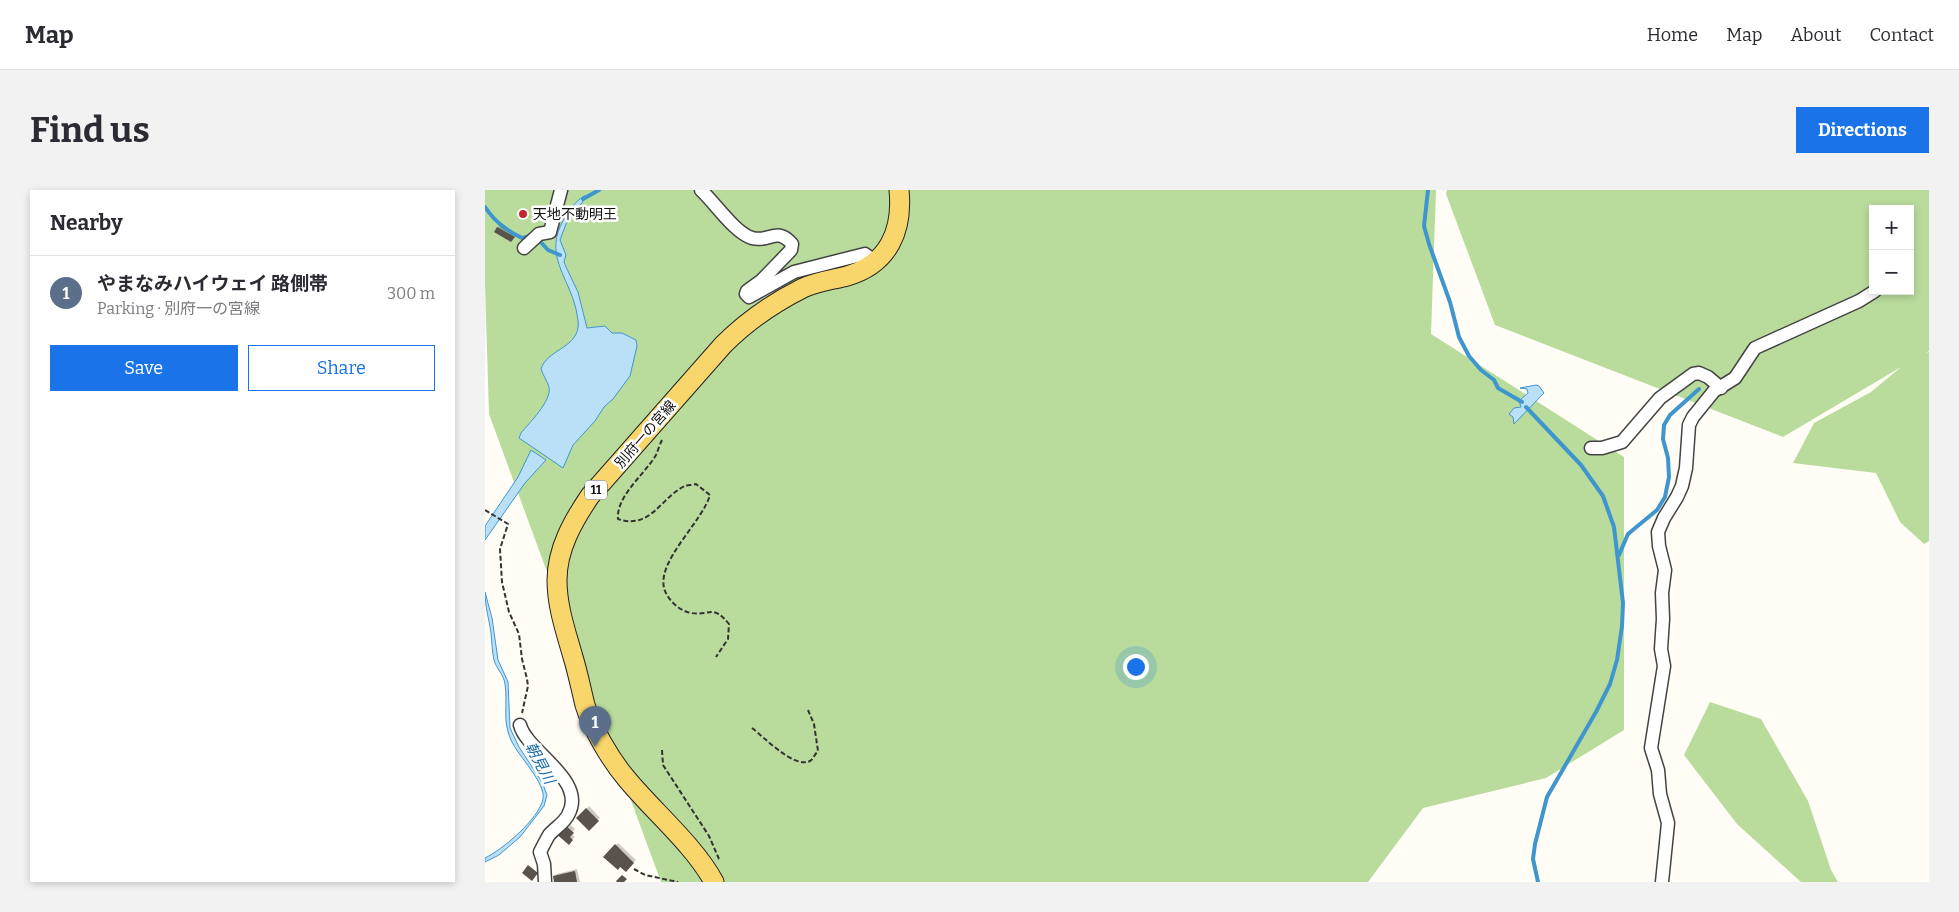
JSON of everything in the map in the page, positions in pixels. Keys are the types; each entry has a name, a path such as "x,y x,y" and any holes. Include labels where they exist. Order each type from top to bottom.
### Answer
{"main road":[{"name":"別府一の宮線","path":"714,882 697,858 625,776 600,738 585,707 559,607 557,579 559,559 577,515 590,496 741,326 763,310 818,281 847,276 876,262 889,246 898,227 901,208 899,190"}],"street":[{"path":"524,248 539,234 550,232 561,190"},
{"path":"701,190 734,227 751,238 759,239 777,234 786,237 792,244 791,250 777,265 762,280 747,290 746,294 749,297 795,272 865,254 876,262"},
{"path":"1662,882 1668,823 1660,794 1660,777 1651,748 1664,661 1661,649 1662,593 1665,570 1659,546 1658,532 1681,486 1686,468 1687,435 1693,416 1714,391 1735,378 1743,369 1750,353 1755,348 1869,295"},
{"path":"1591,448 1603,448 1622,442 1661,398 1693,374 1699,373 1708,377 1721,388"},
{"path":"520,725 522,731 532,744 561,775 568,786 571,799 568,816 550,834 540,852 544,864 545,882"}],"path":[{"path":"653,425 662,438 656,455 633,484 617,510 618,519 627,522 644,518 656,511 685,486 696,484 709,495 703,511 672,557 663,579 669,600 679,607 691,613 712,611 723,616 729,624 727,639 716,657"},
{"path":"486,510 508,524 500,549 502,582 509,612 519,634 528,686 520,725"},
{"path":"752,728 789,758 802,762 811,760 817,751 814,724 808,710"},
{"path":"662,750 663,765 709,836 720,863"},
{"path":"634,869 645,875 678,882"}],"green space":[{"path":"485,190 1436,190 1431,334 1624,457 1624,730 1546,778 1423,808 1368,882 661,882 489,414 485,285"},
{"path":"1447,190 1929,190 1929,351 1926,353 1929,352 1929,541 1924,544 1900,522 1876,473 1793,463 1814,423 1871,392 1901,367 1783,437 1495,325 1446,194"},
{"path":"1710,702 1761,719 1808,801 1831,870 1838,882 1801,882 1737,824 1684,755"}],"water":[{"path":"584,196 587,196 566,224 560,240 566,255 564,262 578,292 587,328 605,326 612,333 622,333 636,340 637,346 630,376 595,421 573,445 563,468 519,438 544,405 549,393 549,387 541,369 544,363 571,341 576,335 578,328 576,309 559,265 556,243 558,232 564,219 573,206"},
{"path":"1536,385 1544,393 1514,424 1513,417 1509,414 1514,408 1521,407 1519,401 1528,393 1527,389 1520,388"},
{"path":"531,450 546,460 525,483 485,540 485,526 518,477"},
{"path":"485,592 492,618 498,660 508,682 510,728 519,747 542,782 547,795 544,806 520,837 499,855 485,862 485,858 510,841 535,816 543,799 543,793 536,778 508,733 505,684 494,660"}],"building":[{"path":"497,227 515,237 511,242 494,232"},
{"path":"586,808 599,821 589,831 576,818"},
{"path":"563,823 574,833 570,837 573,840 569,845 554,832"},
{"path":"615,844 634,863 626,872 620,867 618,870 603,857"},
{"path":"528,865 538,873 532,881 522,873"},
{"path":"575,871 577,882 554,882 553,876"},
{"path":"622,875 627,879 624,882 617,882 616,881"}],"waterway":[{"path":"583,199 599,190"},
{"path":"1428,190 1424,226 1450,302 1459,337 1469,356 1481,370 1494,380 1498,388 1522,402"},
{"path":"485,207 501,225 511,232 522,238 530,236"},
{"path":"538,239 548,250 560,255"},
{"path":"1619,555 1628,534 1657,510 1665,497 1669,477 1668,458 1663,439 1664,425 1670,415 1699,389"},
{"path":"1526,407 1581,465 1603,496 1614,527 1623,603 1617,660 1610,684 1547,797 1533,859 1538,882"}],"place":[{"name":"天地不動明王","path":"523,214"},
{"name":"やまなみハイウェイ 路側帯","path":"595,747"}],"water label":[{"name":"朝見川","path":"540,763"}]}
